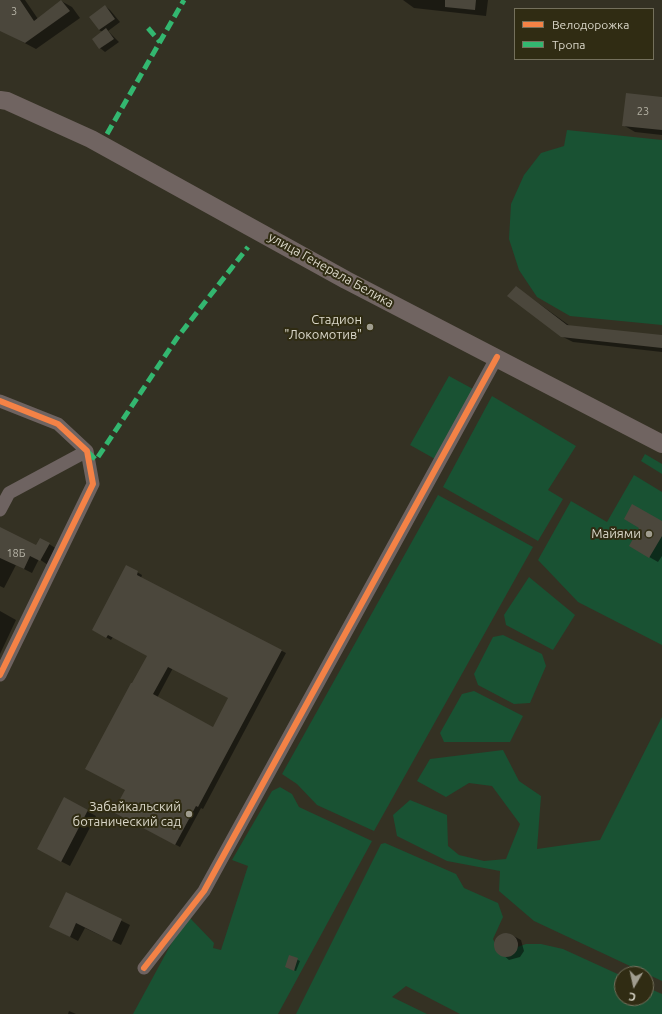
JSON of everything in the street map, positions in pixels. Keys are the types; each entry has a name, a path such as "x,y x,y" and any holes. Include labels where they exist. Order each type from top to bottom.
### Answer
{"main road":[{"name":"улица Генерала Белика","path":"2,98 91,139 206,201 346,280 658,440"}],"street":[{"path":"144,968 204,891 497,357"},
{"path":"0,401 58,424 88,452 93,484 0,674"},
{"path":"0,510 9,493 88,452"}],"green space":[{"path":"567,130 662,140 662,325 570,316 537,297 519,270 509,239 511,204 524,175 541,153 564,146"},
{"path":"449,376 473,389 435,459 410,445"},
{"path":"492,396 576,446 548,490 563,499 538,541 443,487"},
{"path":"645,454 662,464 662,474 641,461"},
{"path":"634,475 662,492 662,645 578,602 538,560 571,501 607,522"},
{"path":"438,495 533,547 374,831 317,805 297,784 282,774"},
{"path":"529,577 575,615 553,650 506,625 504,615"},
{"path":"503,635 542,654 546,666 530,703 514,704 478,685 474,674 493,637"},
{"path":"474,691 523,716 510,742 444,742 440,733 462,694"},
{"path":"662,717 662,981 654,977 654,966 630,966 534,921 499,891 500,871 447,861 397,836 393,815 410,800 447,815 448,846 459,855 484,861 506,859 520,824 492,786 469,783 446,797 417,781 430,759 503,750 519,781 541,796 537,849 600,840"},
{"path":"280,787 292,794 299,807 372,841 278,1014 133,1014 177,933 190,918 214,943 213,948 221,950 248,866 232,860 272,791"},
{"path":"385,843 456,874 464,888 498,903 503,917 493,939 500,953 526,944 541,944 563,949 614,972 614,1006 654,1006 654,990 662,994 662,1014 460,1014 406,986 392,997 427,1014 296,1014 381,844"}],"building":[{"path":"0,0 20,0 34,21 61,0 70,11 25,43 0,31"},
{"path":"445,0 476,0 475,10 445,7"},
{"path":"105,5 115,19 99,30 89,17"},
{"path":"106,28 114,39 99,49 92,39"},
{"path":"626,93 662,97 662,130 622,126"},
{"path":"516,286 567,325 662,335 662,348 561,337 507,296"},
{"name":"Майями","path":"632,504 662,521 662,536 649,558 629,546 639,528 624,519"},
{"path":"0,527 36,545 40,538 50,543 40,561 30,556 24,569 0,558"},
{"path":"126,565 138,571 137,575 282,650 198,807 196,806 175,845 113,812 125,790 85,769 147,656 108,635 106,638 92,630","holes":["168,667 228,698 213,727 153,694"]},
{"path":"64,797 88,810 61,862 37,849"},
{"path":"66,892 122,919 112,941 76,923 70,937 49,927"},
{"path":"501,933 511,933 518,940 518,950 511,957 501,957 494,950 494,940"},
{"path":"289,955 298,958 294,971 285,967"}],"marked path":[{"path":"107,134 184,0"},
{"path":"148,28 160,42"},
{"path":"88,452 96,460 177,338 248,247"}],"cycle path":[{"path":"144,968 204,891 497,357"},
{"path":"0,401 58,424 87,451 93,484 0,675"}],"place":[{"name":"Стадион \"Локомотив\"","path":"370,327"},
{"name":"Майями","path":"649,534"},
{"name":"Забайкальский ботанический сад","path":"189,814"}]}
